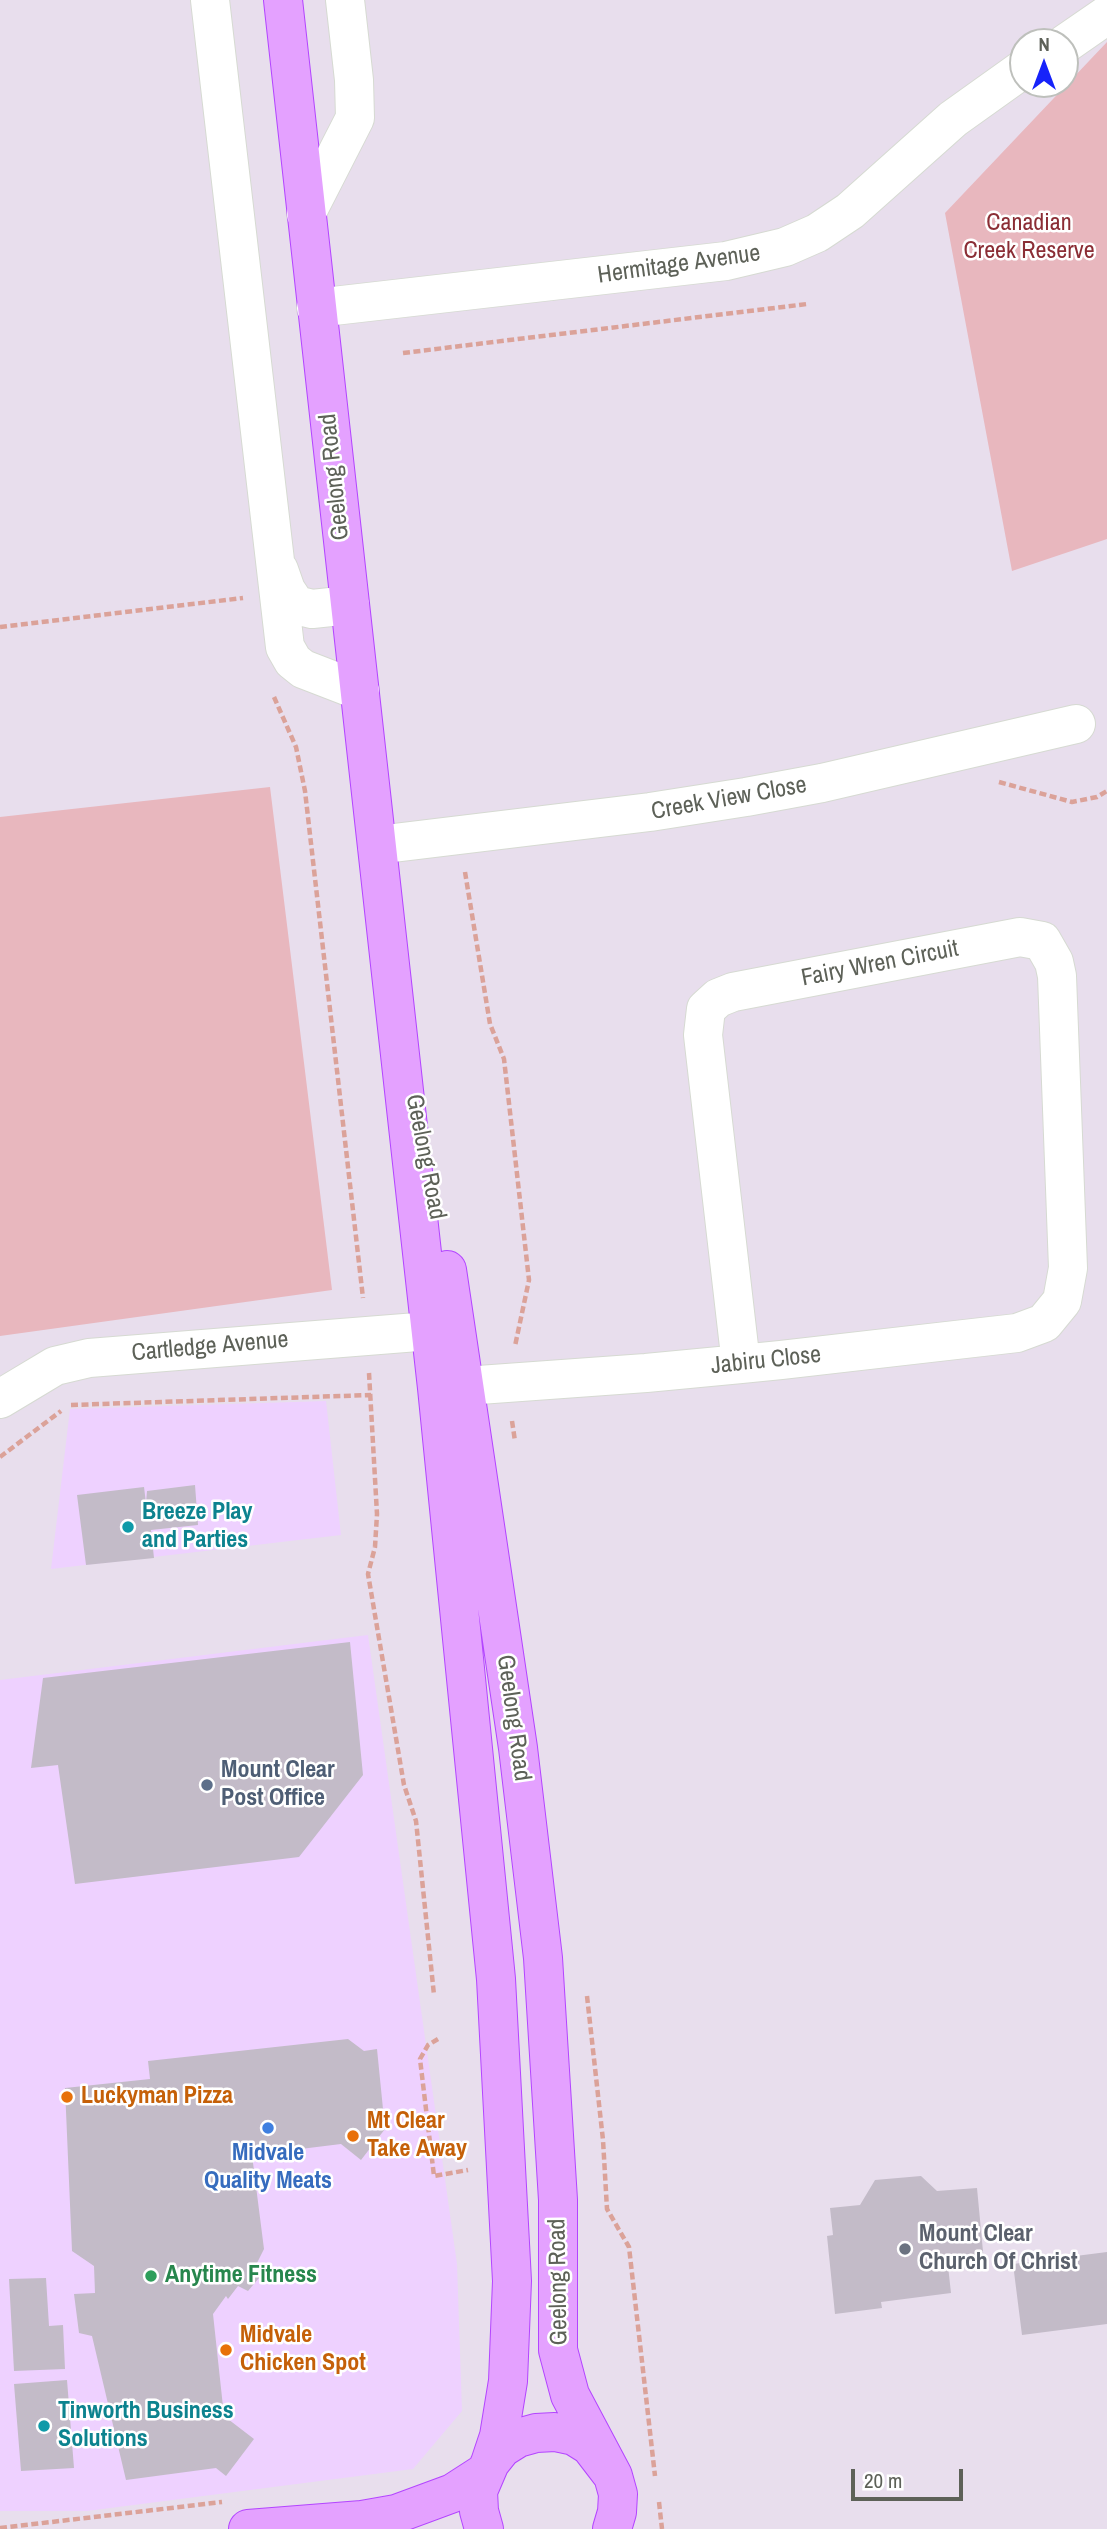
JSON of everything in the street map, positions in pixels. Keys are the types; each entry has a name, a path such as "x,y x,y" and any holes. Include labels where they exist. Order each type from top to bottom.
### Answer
{"main road":[{"name":"Geelong Road","path":"283,0 388,955 451,1387 498,2009 512,2257 504,2413 478,2491 484,2529"},
{"name":"Geelong Road","path":"451,1387 517,1748 547,2006 558,2200 558,2350 570,2395 614,2511"},
{"path":"498,2009 547,2006"},
{"path":"239,2515 362,2520 396,2514 453,2493 487,2468 502,2448 518,2438 537,2432 574,2436 590,2446 614,2511"}],"street":[{"path":"211,0 285,647 293,661 310,672 360,691"},
{"path":"306,214 353,125 354,80 345,0"},
{"path":"1079,34 1107,15"},
{"name":"Hermitage Avenue","path":"316,308 712,263 775,251 817,233 850,211 953,119 1009,79"},
{"path":"274,547 286,590 296,605 312,608 350,606"},
{"name":"Creek View Close","path":"377,845 650,812 746,797 822,783 1076,724"},
{"name":"Fairy Wren Circuit","path":"741,1364 703,1035 706,1009 718,998 733,992 1020,937 1035,937 1045,944 1054,962 1057,976 1068,1268 1067,1286 1058,1310"},
{"name":"Jabiru Close","path":"451,1387 741,1364 1024,1332 1044,1323 1058,1310"},
{"name":"Cartledge Avenue","path":"0,1399 55,1366 89,1358 444,1329"}],"path":[{"path":"403,354 807,304"},
{"path":"0,627 279,594"},
{"path":"272,693 296,747 305,791 367,1335 377,1514 375,1546 368,1574 404,1785 416,1821 434,1996"},
{"path":"997,782 1072,802 1097,797 1107,791"},
{"path":"478,868 465,870 490,1024 504,1059 528,1280 515,1344 512,1421 515,1447"},
{"path":"0,1457 69,1405 371,1395"},
{"path":"585,1984 602,2127 607,2209 628,2248 656,2478"},
{"path":"438,2039 428,2045 419,2059 434,2176 469,2170 470,2179"},
{"path":"657,2492 662,2529"},
{"path":"0,2528 239,2515"}],"shaded area":[{"path":"326,1401 341,1535 51,1569 70,1409"},
{"path":"368,1635 457,2264 462,2411 413,2469 87,2511 0,2511 0,1680"}],"green space":[{"name":"Canadian Creek Reserve","path":"1107,42 1107,539 1012,571 945,213 1054,98 1079,98 1079,72"},
{"path":"270,787 332,1290 0,1336 0,817"}],"building":[{"name":"Breeze Play and Parties","path":"195,1485 198,1525 151,1530 154,1558 86,1565 77,1495 144,1487 146,1503 147,1491"},
{"path":"350,1642 363,1775 299,1857 75,1884 58,1765 31,1768 43,1678"},
{"path":"348,2039 364,2051 377,2049 385,2129 361,2160 341,2144 252,2155 264,2249 256,2265 264,2272 248,2291 238,2286 228,2299 226,2296 213,2314 224,2416 254,2439 226,2476 216,2468 126,2480 92,2336 79,2333 74,2294 95,2293 94,2266 72,2251 65,2088 150,2079 148,2061"},
{"name":"Mount Clear Church Of Christ","path":"921,2176 937,2191 977,2188 984,2262 948,2266 951,2293 881,2302 882,2308 835,2314 827,2236 833,2235 830,2208 860,2205 875,2180"},
{"path":"1107,2252 1107,2324 1022,2335 1013,2264"},
{"path":"46,2278 49,2326 63,2325 65,2369 14,2371 9,2279"},
{"name":"Tinworth Business Solutions","path":"67,2380 74,2468 21,2471 14,2384"}],"place":[{"name":"Breeze Play and Parties","path":"128,1527"},
{"name":"Mount Clear Post Office","path":"207,1785"},
{"name":"Luckyman Pizza","path":"67,2097"},
{"name":"Midvale Quality Meats","path":"268,2128"},
{"name":"Mt Clear Take Away","path":"353,2136"},
{"name":"Mount Clear Church Of Christ","path":"905,2249"},
{"name":"Anytime Fitness","path":"151,2276"},
{"name":"Midvale Chicken Spot","path":"226,2350"},
{"name":"Tinworth Business Solutions","path":"44,2426"}]}
